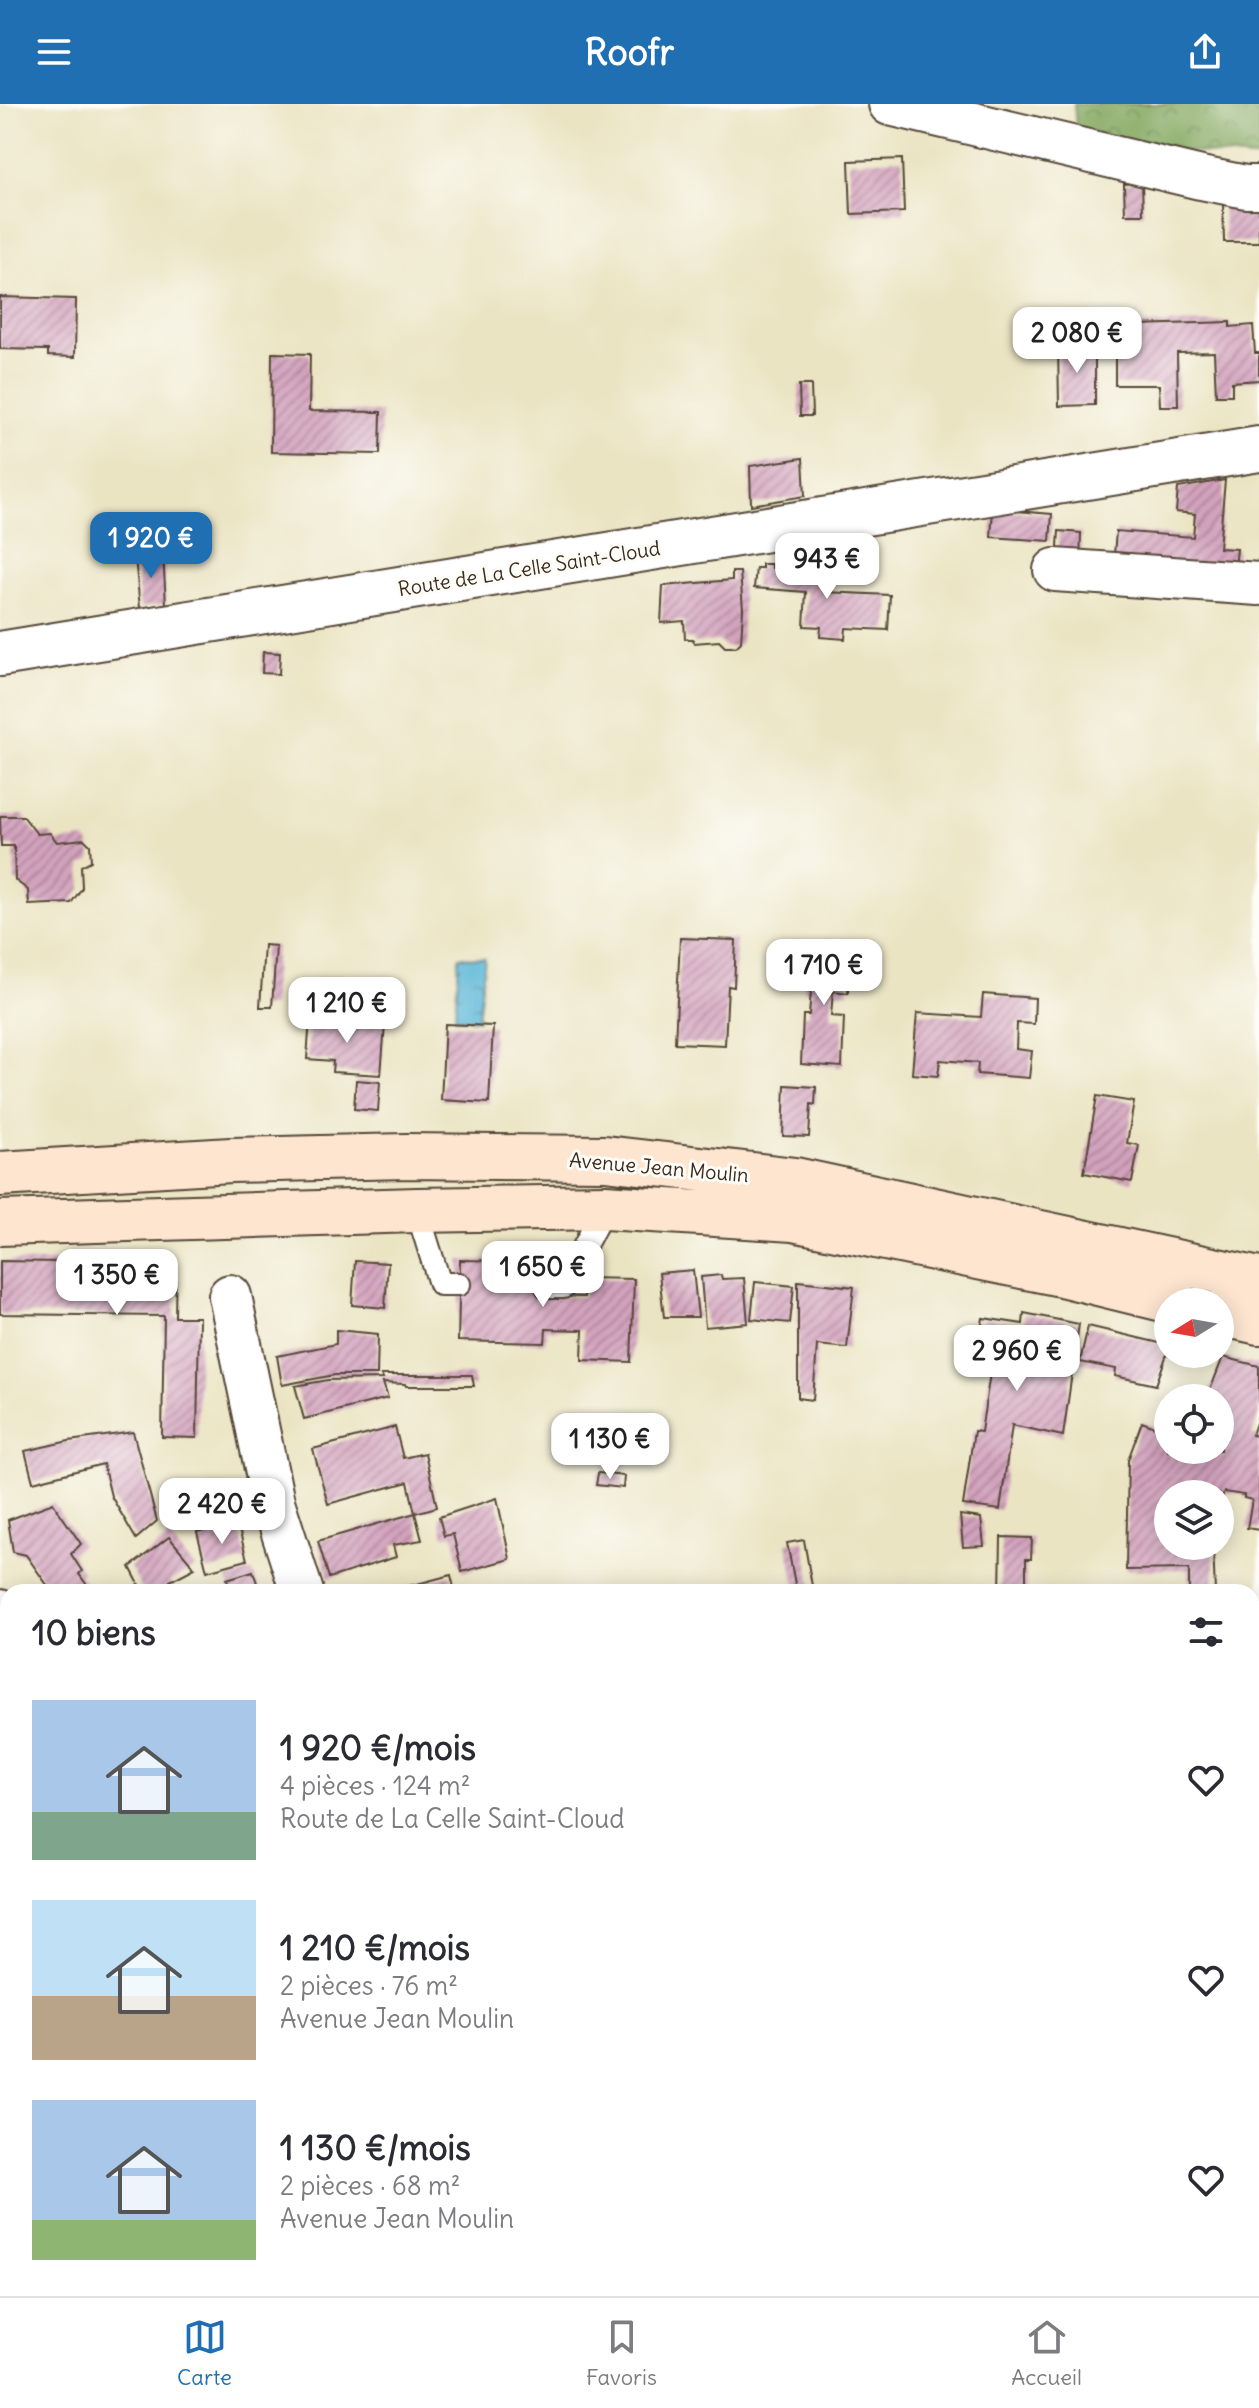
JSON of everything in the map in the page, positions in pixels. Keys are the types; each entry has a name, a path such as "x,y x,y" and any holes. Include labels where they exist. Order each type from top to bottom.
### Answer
{"main road":[{"name":"Avenue Jean Moulin","path":"0,1174 231,1160 407,1156 605,1158 795,1180 1259,1280"},
{"name":"Avenue Jean Moulin","path":"0,1223 605,1207 793,1219 1061,1274 1154,1297"},
{"path":"1234,1316 1259,1322"}],"street":[{"path":"890,104 1201,178 1259,187"},
{"name":"Route de La Celle Saint-Cloud","path":"0,654 1259,449"},
{"path":"1055,570 1259,584"},
{"path":"230,1296 273,1502 299,1584"}],"lane":[{"path":"547,1287 563,1287 605,1207"},
{"path":"417,1210 440,1284 459,1284"}],"green space":[{"path":"1074,104 1259,104 1259,159 1164,149 1076,128"}],"water":[{"path":"459,957 485,958 478,1020 455,1018"}],"building":[{"path":"902,159 904,212 851,214 849,161"},
{"path":"1142,182 1143,214 1125,214 1124,184"},
{"path":"1223,203 1259,203 1259,242 1224,242"},
{"path":"0,297 76,299 75,357 48,356 48,350 0,349"},
{"path":"1230,322 1230,327 1253,325 1255,353 1259,353 1259,380 1232,382 1232,395 1216,395 1214,352 1177,353 1178,406 1160,406 1159,385 1115,385 1115,349 1137,349 1137,325"},
{"path":"1058,344 1095,344 1095,405 1059,406"},
{"path":"272,353 310,354 309,411 381,412 380,454 271,452"},
{"path":"799,385 811,385 812,416 800,416"},
{"path":"803,458 805,496 751,505 750,466"},
{"path":"1225,480 1219,548 1237,549 1234,576 1113,567 1116,531 1193,537 1195,514 1176,512 1178,488"},
{"path":"993,509 1052,514 1050,541 991,537"},
{"path":"1059,531 1081,533 1080,564 1057,562"},
{"path":"163,554 166,604 140,608 135,557"},
{"path":"762,564 772,564 772,568 807,569 807,564 825,565 824,592 890,595 888,630 846,628 845,639 820,637 821,627 804,626 806,592 754,588 756,568 762,568"},
{"path":"732,572 740,572 743,609 741,642 736,647 725,647 719,641 694,643 693,639 685,639 684,621 661,623 663,586 732,580"},
{"path":"263,652 280,653 279,674 262,673"},
{"path":"0,816 23,816 37,834 50,833 57,842 84,839 90,845 91,861 81,866 82,888 71,903 29,905 28,890 15,880 14,846 1,846"},
{"path":"680,938 736,940 734,987 728,986 725,1045 675,1043"},
{"path":"264,945 276,946 272,1007 260,1007"},
{"path":"806,948 850,951 848,993 833,991 831,1016 844,1017 842,1067 801,1064 803,1015 809,1015 811,991 804,990"},
{"path":"983,994 1035,998 1034,1024 1017,1023 1016,1049 1032,1051 1029,1078 977,1074 978,1063 940,1060 938,1076 912,1074 917,1013 981,1017"},
{"path":"310,1018 385,1024 381,1075 332,1072 333,1061 307,1059"},
{"path":"445,1024 493,1026 489,1103 441,1100"},
{"path":"356,1080 380,1082 378,1111 354,1109"},
{"path":"785,1085 816,1087 815,1105 811,1104 809,1137 783,1136"},
{"path":"1097,1096 1134,1102 1127,1143 1139,1145 1132,1182 1084,1173"},
{"path":"460,1260 547,1262 546,1296 584,1297 585,1278 634,1279 631,1362 582,1360 583,1330 546,1329 545,1343 458,1341"},
{"path":"0,1261 176,1264 175,1317 199,1317 197,1438 162,1437 164,1316 0,1314"},
{"path":"355,1261 388,1263 385,1308 352,1305"},
{"path":"693,1270 698,1317 664,1317 659,1273"},
{"path":"721,1275 722,1279 744,1278 748,1323 705,1327 701,1277"},
{"path":"798,1281 854,1287 847,1348 817,1345 813,1400 798,1398"},
{"path":"755,1282 794,1286 790,1323 751,1319"},
{"path":"1024,1313 1079,1324 1063,1436 1012,1425 1000,1510 963,1505 974,1431 981,1432 992,1360 959,1352 962,1331 977,1333 978,1329 981,1330 983,1318 1023,1324"},
{"path":"1088,1326 1154,1342 1154,1368 1162,1368 1154,1385 1115,1376 1116,1369 1080,1362"},
{"path":"336,1330 378,1334 377,1375 335,1375 282,1385 277,1356 336,1344"},
{"path":"1234,1360 1259,1366 1259,1414 1252,1435 1259,1437 1259,1530 1247,1528 1252,1500 1234,1494 1234,1480 1154,1480 1154,1560 1214,1560 1215,1584 1189,1584 1189,1569 1126,1570 1128,1460 1142,1422 1154,1427 1154,1464 1234,1464 1234,1384 1212,1384 1219,1368 1234,1368"},
{"path":"381,1375 472,1375 474,1386 383,1383 388,1398 304,1419 295,1386 328,1380 383,1379"},
{"path":"395,1427 403,1458 425,1453 437,1507 415,1513 408,1482 328,1504 313,1449"},
{"path":"133,1432 157,1521 136,1539 111,1496 103,1464 33,1482 25,1451"},
{"path":"598,1473 624,1476 623,1488 596,1485"},
{"path":"497,1498 510,1559 462,1572 453,1534 444,1536 439,1517"},
{"path":"53,1503 81,1544 71,1554 86,1584 46,1584 26,1555 13,1552 8,1520"},
{"path":"415,1513 422,1540 393,1545 396,1557 329,1578 318,1541"},
{"path":"960,1515 981,1518 984,1546 963,1547"},
{"path":"237,1521 247,1560 207,1571 197,1532"},
{"path":"169,1537 195,1568 170,1581 171,1584 139,1584 130,1567"},
{"path":"1001,1537 1032,1538 1031,1559 1026,1559 1026,1584 1000,1584"},
{"path":"804,1540 812,1584 795,1584 787,1543"},
{"path":"253,1571 257,1584 229,1584 227,1579"},
{"path":"451,1575 453,1584 417,1584"}]}
